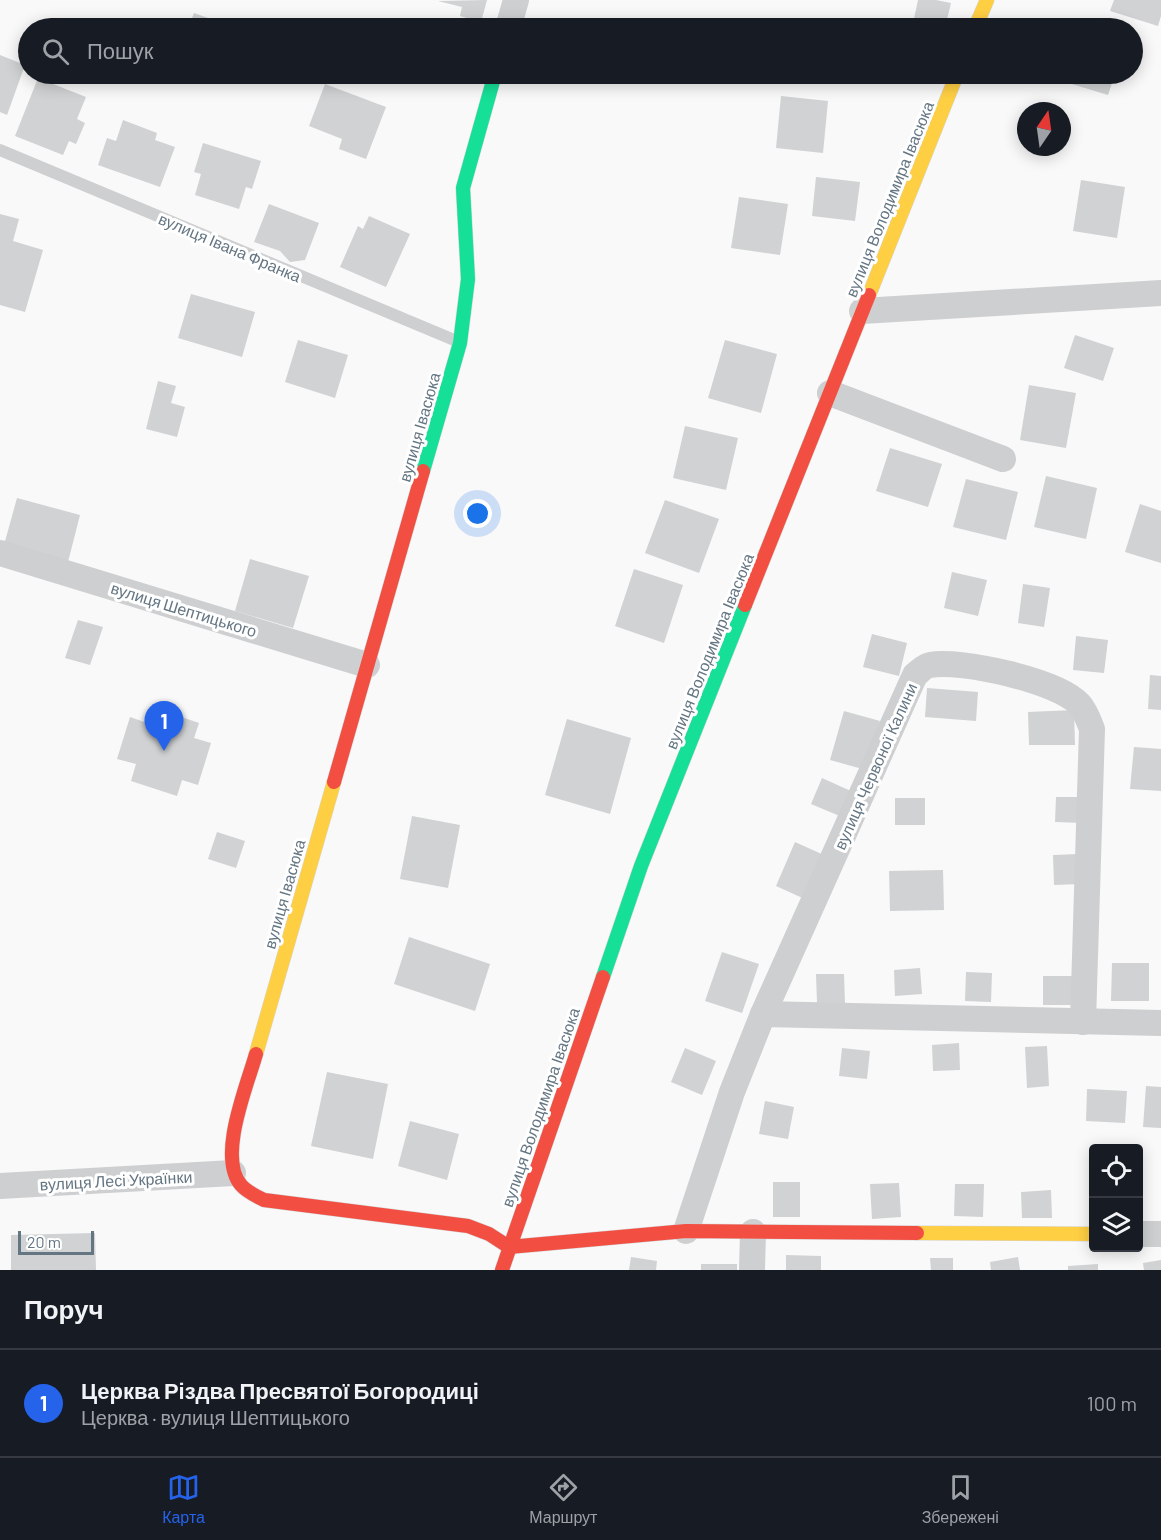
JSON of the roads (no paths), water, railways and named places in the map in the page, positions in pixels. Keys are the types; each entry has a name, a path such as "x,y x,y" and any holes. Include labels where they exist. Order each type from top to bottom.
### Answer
{"street":[{"path":"511,18 516,0"},
{"path":"979,18 987,0"},
{"name":"вулиця Івасюка","path":"233,1173 231,1149 235,1126 460,343 468,279 463,188 492,84"},
{"name":"вулиця Володимира Івасюка","path":"502,1270 641,866 953,84"},
{"path":"862,311 1161,293"},
{"path":"830,393 1003,459"},
{"name":"вулиця Шептицького","path":"0,553 367,665"},
{"name":"вулиця Червоної Калини","path":"687,1232 732,1092 763,1014 915,675 927,665 939,664 1002,672 1050,685 1080,704 1092,729 1083,1022"},
{"path":"763,1014 1161,1023"},
{"path":"233,1173 245,1190 264,1200 468,1226 489,1234 509,1247 687,1232 1089,1234"},
{"name":"вулиця Лесі Українки","path":"0,1186 233,1173"},
{"path":"752,1270 753,1232"},
{"path":"1143,1234 1161,1234"}],"lane":[{"name":"вулиця Івана Франка","path":"0,150 460,343"}],"place":[{"name":"Церква Різдва Пресвятої Богородиці","path":"164,751"}]}
